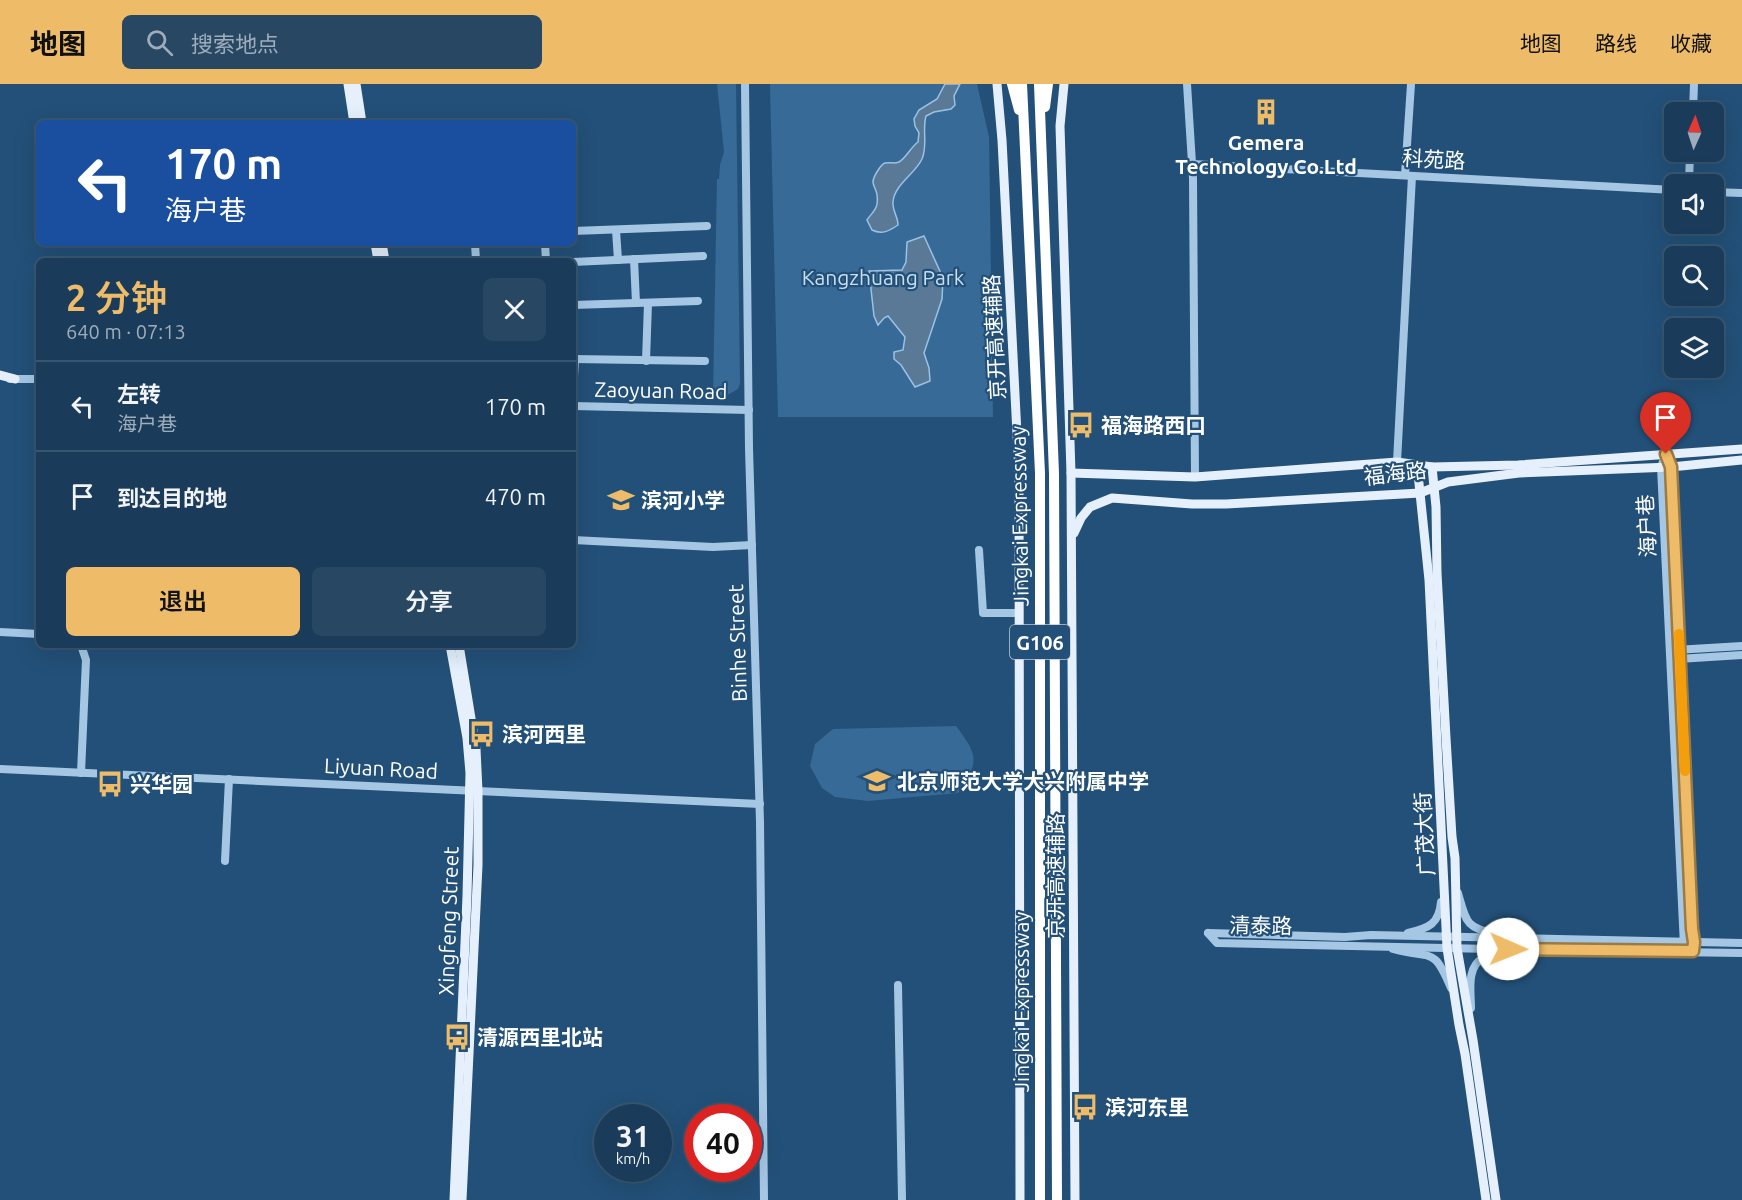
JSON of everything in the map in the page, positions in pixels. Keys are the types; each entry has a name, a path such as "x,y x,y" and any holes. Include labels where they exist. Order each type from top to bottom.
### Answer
{"highway":[{"path":"1012,84 1025,129"},
{"name":"Jingkai Expressway","path":"1022,84 1040,474 1040,1200"},
{"name":"Jingkai Expressway","path":"1039,84 1054,474 1058,1200"},
{"path":"1041,131 1048,84"}],"main road":[{"path":"348,84 354,120"},
{"path":"356,84 362,120"},
{"name":"京开高速辅路","path":"997,84 1002,140 1019,473 1020,1200"},
{"name":"京开高速辅路","path":"1064,84 1060,126 1072,538 1075,1200"},
{"name":"福海路","path":"1071,472 1195,477 1397,462 1432,467 1518,465 1742,449"},
{"name":"福海路","path":"1072,538 1081,518 1090,507 1112,498 1226,504 1420,493 1448,482 1519,473 1666,467 1742,460"},
{"name":"广茂大街","path":"1417,464 1428,580 1444,876 1455,996 1466,1054 1486,1200"},
{"name":"广茂大街","path":"1432,467 1437,507 1437,573 1456,887 1450,941"},
{"name":"Xingfeng Street","path":"451,648 474,791 477,877 462,1200"},
{"name":"Xingfeng Street","path":"454,1200 477,749 460,648"},
{"name":"广茂大街","path":"1450,941 1457,948 1471,1024 1496,1200"}],"street":[{"name":"Binhe Street","path":"745,84 748,410 760,804 764,1200"},
{"path":"1187,84 1192,164 1195,477"},
{"path":"1397,462 1411,84"},
{"path":"1693,102 1694,84"},
{"name":"科苑路","path":"1192,164 1664,189"},
{"path":"1724,192 1742,193"},
{"path":"576,231 708,226"},
{"path":"616,230 618,260"},
{"path":"576,262 703,256"},
{"path":"634,259 636,303"},
{"path":"576,305 698,301"},
{"path":"646,361 648,303"},
{"path":"576,359 705,361"},
{"path":"5,378 36,379"},
{"name":"Zaoyuan Road","path":"576,406 748,410"},
{"name":"海户巷","path":"1666,454 1670,659 1684,951"},
{"name":"海户巷","path":"1666,467 1680,649 1693,951"},
{"path":"576,540 713,547 752,545"},
{"path":"979,550 983,613 1019,612"},
{"path":"0,632 36,634"},
{"path":"1670,650 1742,646"},
{"path":"81,773 86,660 82,648"},
{"path":"1670,659 1742,655"},
{"name":"Liyuan Road","path":"0,769 760,804"},
{"path":"225,861 229,779"},
{"path":"1396,936 1422,930 1434,922 1440,914 1444,876"},
{"path":"1456,887 1464,916 1471,926 1478,931 1518,939"},
{"name":"清泰路","path":"1450,941 1371,935 1345,937 1208,933 1217,943 1380,946 1518,939 1742,943"},
{"path":"1380,946 1431,956 1441,966 1455,996"},
{"path":"1457,948 1742,952"},
{"path":"1471,1024 1471,975 1474,965 1482,958 1508,949"},
{"path":"898,985 902,1200"}],"green space":[{"path":"717,84 736,84 740,383 738,389 724,397 713,396 717,179 719,179 724,152"},
{"name":"Kangzhuang Park","path":"770,84 977,84 989,137 993,417 778,417"},
{"path":"956,726 969,745 974,760 970,774 958,793 868,801 835,797 822,788 810,766 815,744 833,729"}],"shaded area":[{"path":"945,84 960,84 954,96 955,105 951,109 926,116 925,148 922,159 894,196 893,205 898,225 885,232 872,230 867,220 877,204 877,193 873,182 876,174 885,163 897,163 902,160 918,142 919,133 914,119 919,110 937,99"},
{"path":"924,236 943,278 942,299 924,353 930,381 915,387 901,365 894,359 894,352 903,350 905,337 888,316 878,325 874,316 869,271 902,270 906,262 907,242"}],"slow traffic":[{"path":"1679,634 1685,771"}],"place":[{"name":"Gemera Technology Co.Ltd","path":"1266,112"},
{"name":"福海路西口","path":"1081,425"},
{"name":"滨河小学","path":"621,500"},
{"name":"滨河西里","path":"482,734"},
{"name":"北京师范大学大兴附属中学","path":"877,781"},
{"name":"兴华园","path":"110,784"},
{"name":"清源西里北站","path":"457,1037"},
{"name":"滨河东里","path":"1085,1107"}],"route":[{"path":"1508,949 1693,951 1671,467 1666,454"}]}
